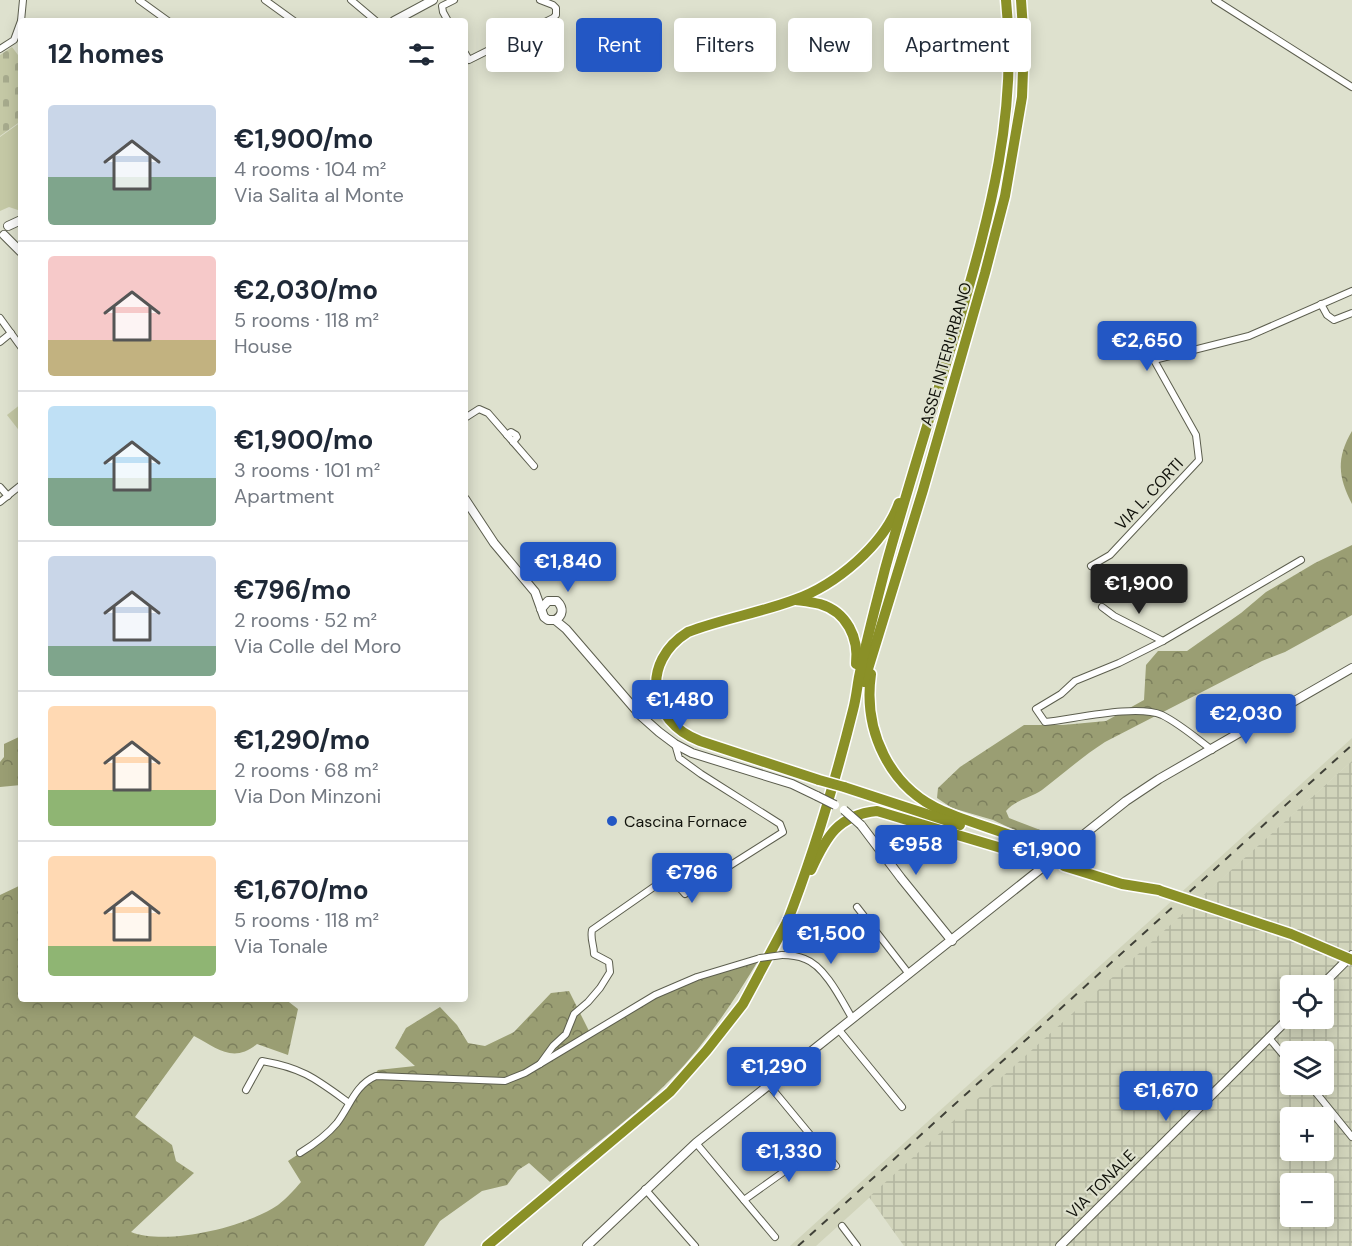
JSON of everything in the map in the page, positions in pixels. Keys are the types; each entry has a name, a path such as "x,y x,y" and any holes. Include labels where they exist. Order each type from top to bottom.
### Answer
{"highway":[{"name":"ASSE INTERURBANO","path":"854,708 874,653 985,273 1005,196 1022,97 1024,44 1021,0"},
{"name":"ASSE INTERURBANO","path":"940,384 986,229 1000,158 1008,97 1006,1"},
{"path":"940,384 930,402 898,506 883,532 867,552 847,571 795,600 698,628 679,638 667,650 656,674 656,688 663,710 675,726 688,735 1067,863 1160,890 1291,934 1352,960"},
{"path":"786,925 807,866 854,708 859,675 885,570 940,384"},
{"path":"795,600 819,604 834,611 848,625 857,644 855,675 836,747 839,759"},
{"path":"874,653 869,708 877,743 891,769 915,795 941,810 1030,843 1047,856"},
{"path":"487,1246 670,1092 707,1050 743,1004 786,925 825,842 847,820 863,813 888,813 1047,856"}],"street":[{"path":"21,18 22,0"},
{"path":"139,0 164,18"},
{"path":"266,0 290,18"},
{"path":"351,0 372,18"},
{"path":"399,18 425,0"},
{"path":"400,18 433,0"},
{"path":"446,18 442,6 454,0"},
{"path":"468,60 553,18 556,15 554,5 540,0"},
{"path":"1215,0 1352,87"},
{"path":"0,50 14,40 18,29"},
{"path":"18,222 3,230 18,248"},
{"name":"VIA L. CORTI","path":"1091,566 1110,555 1199,460 1196,435 1154,360 1237,340 1352,291"},
{"path":"1321,304 1327,315 1334,320 1352,313"},
{"path":"0,318 18,342"},
{"path":"0,342 11,333"},
{"path":"468,415 473,411 483,410 488,413 534,466"},
{"path":"0,487 8,496"},
{"path":"0,502 18,488"},
{"path":"468,504 494,543 536,592 545,618 555,620 566,628 641,716 675,744 692,753 792,784 844,810 861,825 952,941"},
{"path":"1212,750 1175,723 1152,712 1134,711 1046,722 1036,709 1075,681 1119,663 1163,641 1301,560"},
{"path":"536,592 560,604 566,628"},
{"path":"542,609 545,603 551,600"},
{"path":"1102,607 1114,616 1163,641"},
{"path":"555,620 562,613"},
{"path":"587,1246 696,1143 1126,801 1159,779 1352,668"},
{"path":"540,1064 553,1046 566,1034 574,1014 588,1002 610,972 609,962 594,954 594,945 590,938 592,930 658,884 667,882 679,886 685,894 783,832 780,824 679,758 675,744"},
{"path":"857,907 909,974"},
{"path":"1332,975 1352,954"},
{"path":"300,1153 332,1129 367,1080 376,1076 505,1081 540,1064 655,995 697,977 760,958 782,955 808,959 829,981 852,1018"},
{"name":"VIA TONALE","path":"1060,1246 1280,1027"},
{"path":"839,1030 902,1107"},
{"path":"1269,1038 1280,1051"},
{"path":"246,1090 262,1061 288,1065 312,1076 349,1103"},
{"path":"770,1085 836,1166"},
{"path":"1318,1095 1352,1137"},
{"path":"696,1143 775,1237"},
{"path":"744,1200 820,1146"},
{"path":"645,1189 695,1246"},
{"path":"842,1226 857,1246"}],"shaded area":[{"path":"1352,738 1352,761 816,1246 790,1246"},
{"path":"1352,761 1352,1246 904,1246 869,1197"}],"green space":[{"path":"12,47 18,55 18,123 0,136 0,55"},
{"path":"18,124 18,210 9,207 0,211 0,137"},
{"path":"18,406 18,429 7,415"},
{"path":"1352,431 1352,504 1344,485 1341,459"},
{"path":"1352,545 1352,615 1285,652 1262,661 1105,742 1042,790 1014,804 1006,811 1009,818 1056,836 1058,845 1048,846 993,820 952,808 937,798 938,788 960,767 1024,725 1063,725 1106,721 1144,700 1146,665 1158,651 1187,651 1241,613 1266,592 1315,563"},
{"path":"18,737 18,785 0,787 0,762 4,757 4,744"},
{"path":"18,886 18,1002 289,1002 298,1009 288,1055 257,1044 240,1053 225,1052 194,1036 135,1117 172,1145 176,1161 194,1173 131,1232 146,1236 165,1237 206,1232 247,1220 278,1205 301,1182 288,1161 335,1130 344,1119 351,1102 378,1070 415,1066 395,1048 406,1028 440,1007 457,1025 468,1043 485,1046 514,1032 551,993 569,991 590,1033 626,1012 686,983 758,961 707,1038 671,1079 642,1106 550,1182 529,1163 518,1170 507,1185 482,1191 440,1221 424,1246 0,1246 0,895"}],"railway":[{"path":"798,1246 1352,745"}],"place":[{"name":"Cascina Fornace","path":"612,821"}]}
